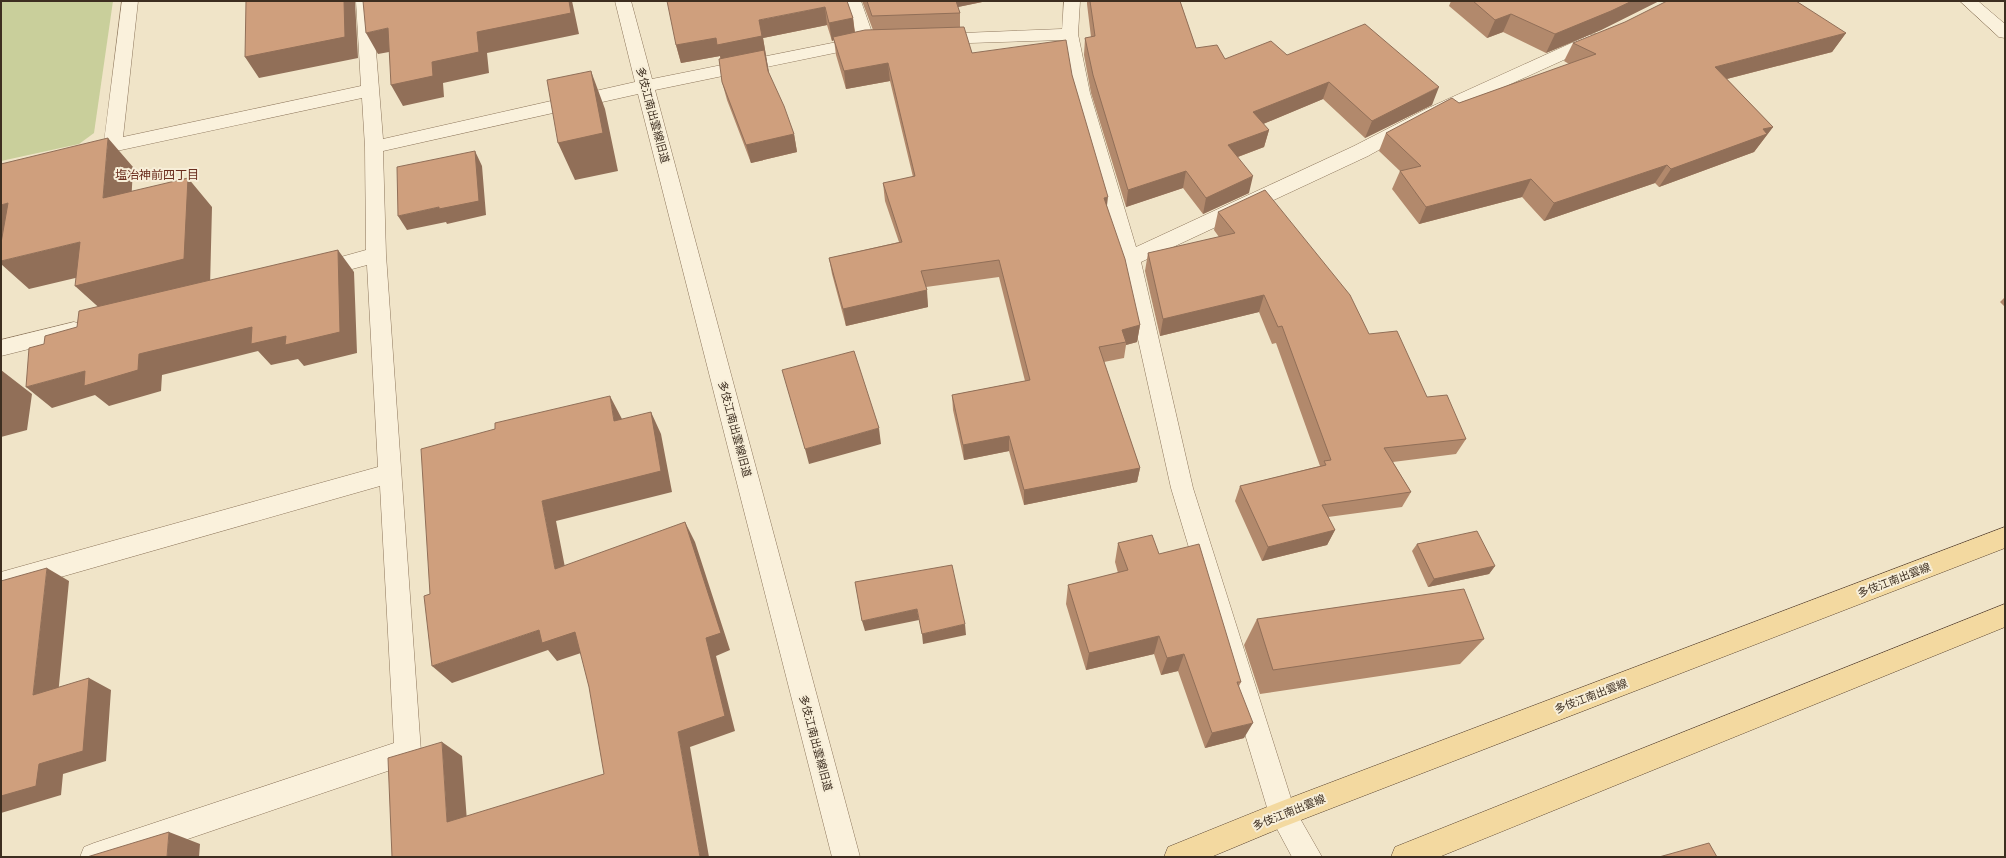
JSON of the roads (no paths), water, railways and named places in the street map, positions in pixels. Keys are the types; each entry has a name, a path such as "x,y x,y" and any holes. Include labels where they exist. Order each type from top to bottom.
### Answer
{"main road":[{"name":"多伎江南出雲線","path":"1178,857 1282,814 2005,537"},
{"path":"1405,857 2005,615"}],"street":[{"path":"113,146 130,1"},
{"path":"94,857 408,752 376,255 374,147 364,1"},
{"name":"多伎江南出雲線旧道","path":"624,1 846,857"},
{"path":"374,147 646,86 875,41 854,1"},
{"path":"1072,1 1070,34 1080,93 1130,258 1182,488 1282,814 1308,857"},
{"path":"1968,1 2005,32"},
{"path":"922,39 1070,34"},
{"path":"1130,258 1361,151 1432,113 1590,41 1608,35"},
{"path":"68,156 369,90"},
{"path":"299,274 376,255"},
{"path":"1,348 93,326"},
{"path":"1,583 389,474"}],"district":[{"name":"塩冶神前四丁目","path":"157,175"}]}
